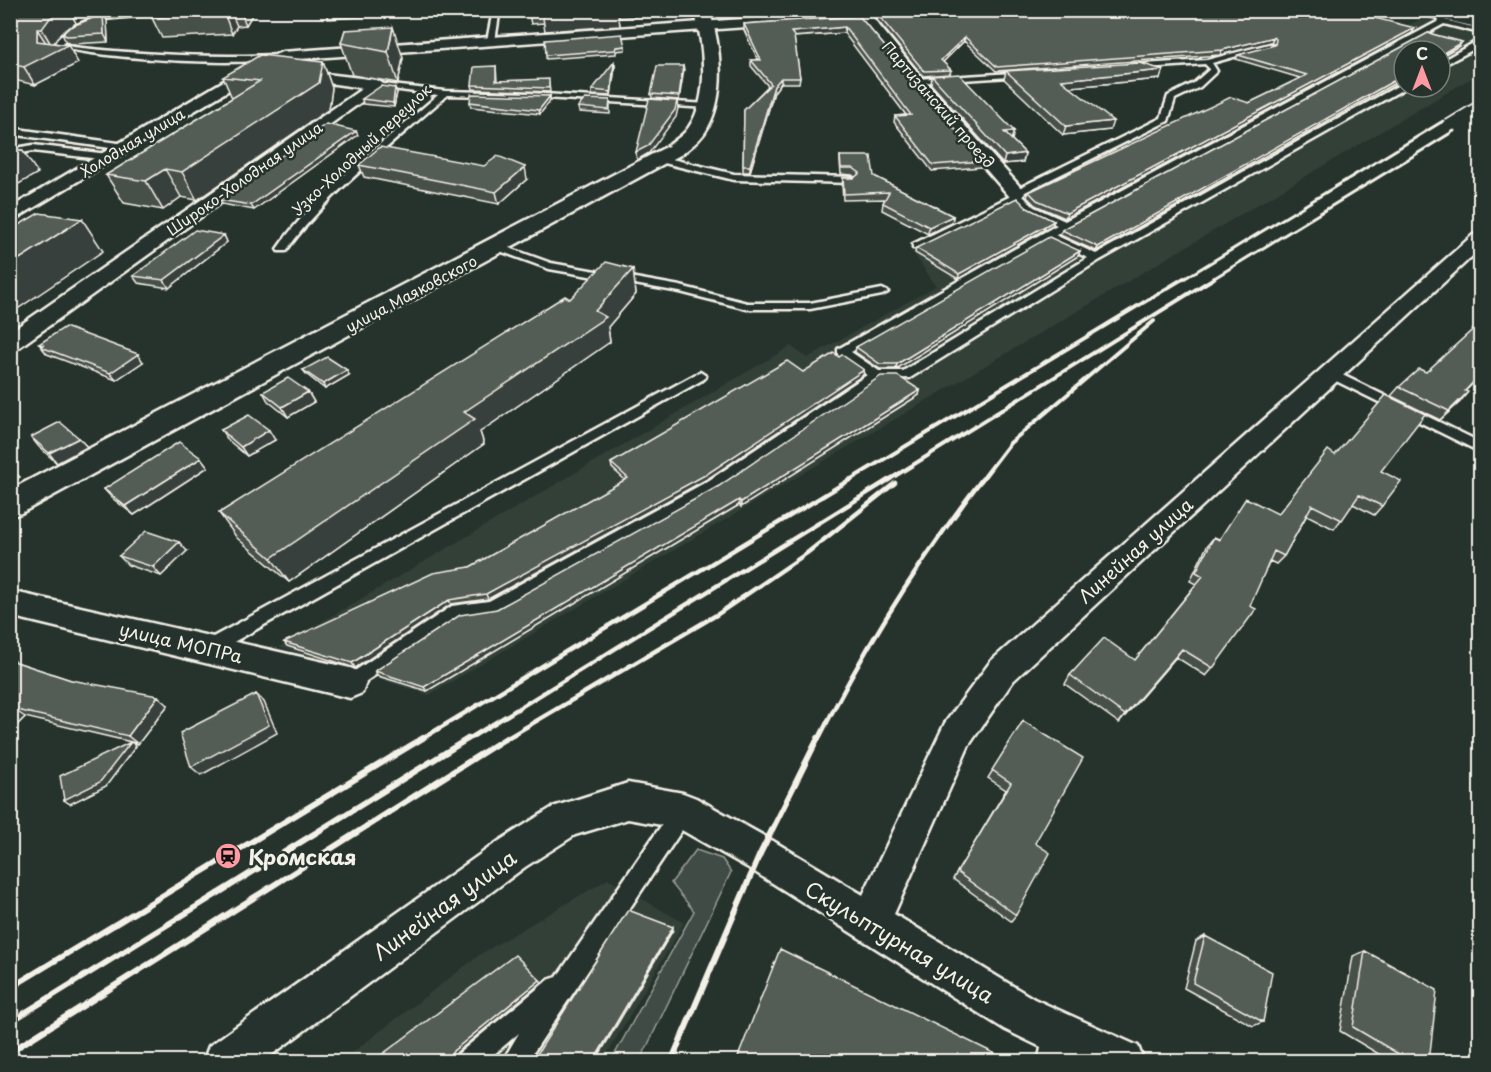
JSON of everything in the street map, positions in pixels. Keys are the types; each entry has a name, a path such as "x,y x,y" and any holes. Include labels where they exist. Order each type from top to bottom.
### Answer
{"street":[{"path":"282,56 491,41 704,18 864,15 929,10"},
{"name":"Партизанский проезд","path":"864,15 917,81 1016,193"},
{"path":"1434,15 1480,23"},
{"name":"улица Маяковского","path":"10,506 498,247 675,150 699,128 708,106 704,18"},
{"name":"Холодная улица","path":"10,216 254,69 282,56"},
{"path":"254,69 377,85"},
{"name":"Широко-Холодная улица","path":"10,343 377,85"},
{"name":"Линейная улица","path":"870,923 957,734 1002,671 1480,239"},
{"name":"улица МОПРа","path":"18,613 208,648 350,683"},
{"name":"Линейная улица","path":"225,1062 512,854 567,820 628,801 683,810"},
{"name":"Скульптурная улица","path":"683,810 760,854 1019,1014 1052,1046 1122,1062"}],"lane":[{"path":"196,10 115,13 68,30 57,44 71,49 168,59 224,61 282,56"},
{"path":"491,41 496,12 536,10"},
{"path":"1466,10 1480,14"},
{"path":"876,375 842,352 1434,15 1480,31"},
{"path":"1452,58 1480,43"},
{"path":"1114,68 1207,62 1269,46"},
{"path":"917,246 1012,199 1016,193 1165,119 1171,98 1197,85 1214,69 1207,62"},
{"path":"917,81 1033,74"},
{"name":"Узко-Холодный переулок","path":"377,85 445,93"},
{"path":"445,93 528,95 708,106"},
{"name":"Узко-Холодный переулок","path":"282,249 297,228 328,197 445,93"},
{"path":"350,683 458,611 492,607 712,485 876,375 906,375 1096,258 1392,93"},
{"path":"10,131 125,147"},
{"path":"10,152 42,149 108,157"},
{"path":"659,159 734,177 852,180"},
{"path":"1016,193 1020,201 1028,207 1065,225"},
{"path":"1047,235 1096,258"},
{"path":"498,247 549,266 669,287 747,306 810,306 882,292"},
{"path":"1330,373 1480,447"},
{"path":"208,648 700,376"},
{"path":"513,1062 683,810"},
{"path":"466,1062 567,979"}],"shaded area":[{"path":"1423,18 1480,31 1480,73 1452,90 1452,39 1392,39 1392,99 1436,99 429,695 279,647 791,346 807,358 936,286 912,251 1168,121 1203,123"},
{"path":"696,850 722,859 731,872 640,1061 611,1061 694,911 671,883"},
{"path":"608,879 684,923 603,1061 340,1062 482,953"}],"building":[{"path":"10,10 61,10 50,18 42,29 37,29 37,41 68,45 24,67 10,64"},
{"path":"158,10 225,10 224,13 152,18"},
{"path":"737,10 768,10 738,13"},
{"path":"932,10 1348,10 1415,28 1067,213 1037,200 1029,192 1231,97 1249,103 1307,75 1238,55 1275,45 1274,37 1222,50 997,67 965,37 941,60 951,70 924,71 878,15 930,12"},
{"path":"103,14 104,34 67,36 62,34 70,27"},
{"path":"859,16 982,161 933,165 895,116 911,115 845,27 791,32 794,36 800,78 781,78 774,86 750,166 743,166 744,110 771,84 751,60 761,60 744,24"},
{"path":"393,27 388,52 341,43 345,30"},
{"path":"1428,33 1451,39 1417,39"},
{"path":"622,34 625,46 616,47 615,50 546,55 545,40"},
{"path":"1452,39 1462,42 1452,48"},
{"path":"1392,52 1392,82 1098,247 1062,230"},
{"path":"260,55 323,62 319,83 182,172 165,169 146,181 106,175 260,81 223,77"},
{"path":"614,62 611,92 592,90"},
{"path":"1140,63 1163,70 1061,80 1113,121 1066,126 1006,71"},
{"path":"496,66 496,81 549,79 549,88 472,85 474,67"},
{"path":"657,66 683,66 679,96 651,94"},
{"path":"959,74 1014,131 1004,132 1025,153 1005,156 932,76"},
{"path":"381,86 395,88 393,103 362,99"},
{"path":"471,94 550,96 539,110 470,102"},
{"path":"585,99 610,100 609,110 578,107"},
{"path":"649,99 677,101 675,110 648,146 636,152"},
{"path":"326,124 356,131 251,205 220,200"},
{"path":"380,147 484,166 498,156 525,167 496,192 359,165"},
{"path":"10,148 22,150 10,156"},
{"path":"840,156 871,156 874,176 953,216 929,227 883,203 889,192 844,194 843,178 854,178 860,173 853,168 841,168"},
{"path":"1017,198 1027,208 1054,221 959,274 916,248"},
{"path":"39,213 82,219 10,265 10,230"},
{"path":"195,230 224,235 164,280 133,276"},
{"path":"1049,237 1080,251 897,364 880,364 856,347"},
{"path":"606,262 633,269 595,311 606,317 464,412 475,419 271,558 219,513 565,296 570,299"},
{"path":"1480,323 1480,375 1465,391 1468,392 1449,411 1399,387 1419,369 1426,372"},
{"path":"65,327 138,354 110,373 41,347 43,345 39,344"},
{"path":"834,353 839,357 842,355 864,370 707,474 486,594 449,600 352,663 284,642 433,573 470,567 628,478 611,463 787,361 803,372"},
{"path":"327,357 347,370 323,384 303,370"},
{"path":"881,376 898,376 920,390 741,502 739,500 424,687 375,671 460,615 497,609 719,486"},
{"path":"288,378 308,392 282,407 263,392"},
{"path":"1386,395 1425,414 1381,471 1401,481 1382,506 1359,495 1342,520 1312,505 1284,556 1274,551 1250,606 1256,609 1213,668 1182,649 1125,715 1070,675 1104,638 1135,660 1203,576 1196,572 1214,537 1219,540 1246,498 1278,514 1328,450 1335,455"},
{"path":"249,415 269,430 241,447 221,430"},
{"path":"60,422 79,438 49,453 31,437"},
{"path":"179,442 201,458 125,506 104,489"},
{"path":"146,531 179,542 153,567 119,556"},
{"path":"10,660 71,680 158,696 128,736 13,709 10,711"},
{"path":"256,694 269,725 191,767 180,733"},
{"path":"1023,721 1083,758 1035,843 1050,853 1016,915 957,872 1011,783 992,770"},
{"path":"131,742 100,782 64,800 60,776"},
{"path":"628,910 673,927 593,1062 532,1062"},
{"path":"1205,936 1272,972 1263,1022 1193,983"},
{"path":"780,949 1008,1060 1008,1062 736,1062"},
{"path":"1365,951 1437,990 1429,1062 1412,1062 1353,1027"},
{"path":"515,955 540,980 453,1051 444,1062 372,1062"}],"railway":[{"path":"1441,123 1480,99"},
{"path":"1182,280 1443,121"},
{"path":"1211,280 1454,131"},
{"path":"848,481 1184,278"},
{"path":"887,481 1214,278"},
{"path":"981,481 1010,443 1154,321"},
{"path":"420,740 851,479"},
{"path":"467,740 890,479"},
{"path":"818,740 873,639 936,541 982,479"},
{"path":"504,740 718,614 807,553 895,483"},
{"path":"10,988 423,738"},
{"path":"10,1022 469,738"},
{"path":"10,1052 506,738"},
{"path":"671,1062 760,854 818,738"}],"place":[{"name":"Кромская","path":"228,856"}]}
